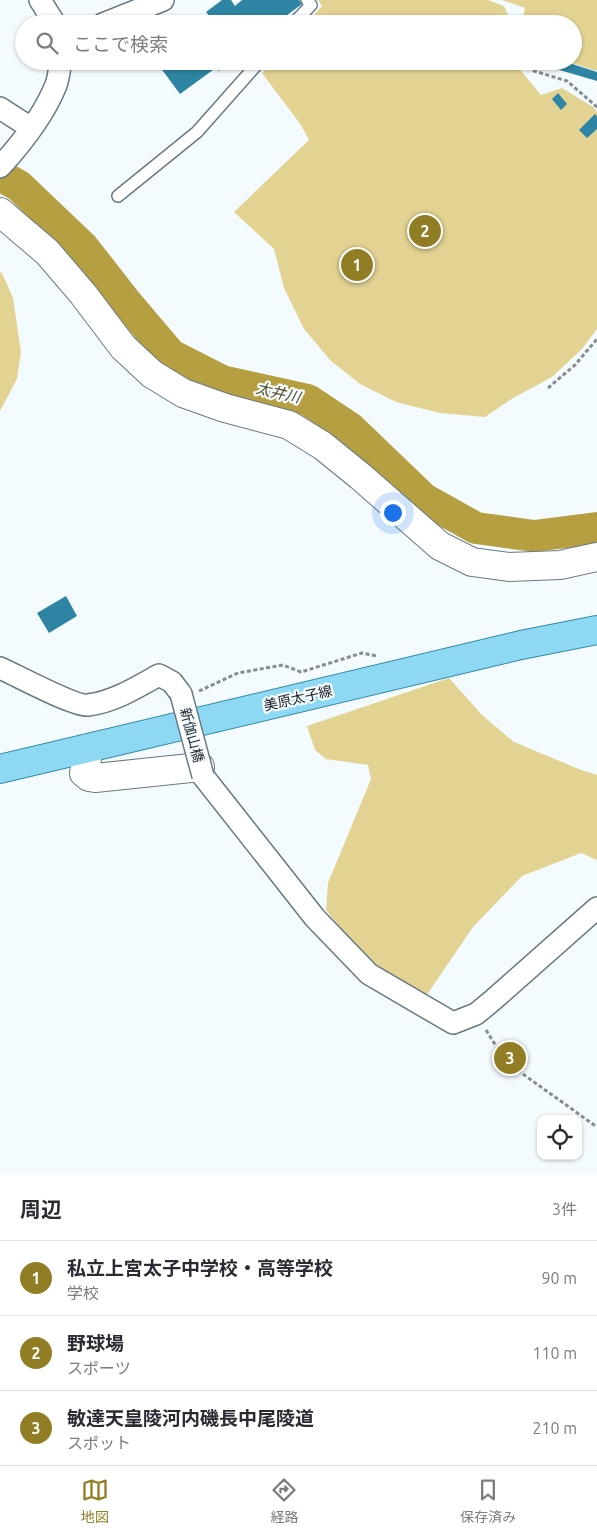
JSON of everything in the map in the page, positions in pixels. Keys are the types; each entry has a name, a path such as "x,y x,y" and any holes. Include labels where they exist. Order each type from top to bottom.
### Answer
{"main road":[{"name":"美原太子線","path":"0,769 521,645 597,630"}],"street":[{"path":"40,0 49,15"},
{"path":"126,15 163,0"},
{"path":"7,152 31,128 38,118 56,84 59,70"},
{"path":"0,108 31,128"},
{"path":"0,212 47,252 83,294 124,347 152,374 183,393 225,408 289,425 323,446 440,546 472,562 509,567 560,565 597,557"},
{"name":"新伽山橋","path":"0,668 52,693 86,706 114,698 159,675 172,682 181,694 201,771"},
{"path":"89,748 84,773 89,777 201,771 315,918 370,974 453,1023 476,1014 521,977 597,908"}],"lane":[{"path":"302,15 311,5 308,0"},
{"path":"118,196 197,132 252,70"}],"path":[{"path":"533,70 567,81 597,107"},
{"path":"548,388 575,365 597,339"},
{"path":"476,1014 506,1062 597,1128"}],"shaded area":[{"path":"318,0 488,0 504,6 508,15 314,15 322,6"},
{"path":"502,0 597,0 597,71 582,66 582,15 523,15 525,8"},
{"path":"265,70 520,70 541,95 562,88 593,107 597,112 597,329 582,349 552,377 513,398 485,417 440,413 396,402 360,384 331,361 304,329 284,288 274,249 234,212 309,140 301,125 262,73"},
{"path":"0,272 13,298 21,352 17,379 0,411"},
{"path":"449,678 482,715 514,742 597,775 597,860 581,853 522,876 473,927 426,996 370,965 326,910 328,883 371,779 368,765 326,759 315,750 307,726"}],"building":[{"path":"222,0 231,0 235,6 242,0 299,0 302,4 287,15 208,15 206,12"},
{"path":"582,67 597,72 597,81 559,70 582,70"},
{"path":"162,70 213,70 180,94"},
{"path":"558,93 567,104 561,110 552,99"},
{"path":"595,114 597,116 597,129 587,138 579,130"},
{"path":"66,596 77,616 49,633 37,613"}],"waterway":[{"name":"太井川","path":"0,175 19,186 83,247 171,355 222,381 308,400 350,428 424,499 476,528 534,536 597,528"}],"place":[{"name":"野球場","path":"425,231"},
{"name":"私立上宮太子中学校・高等学校","path":"357,265"},
{"name":"敏達天皇陵河内磯長中尾陵道","path":"510,1058"}]}
